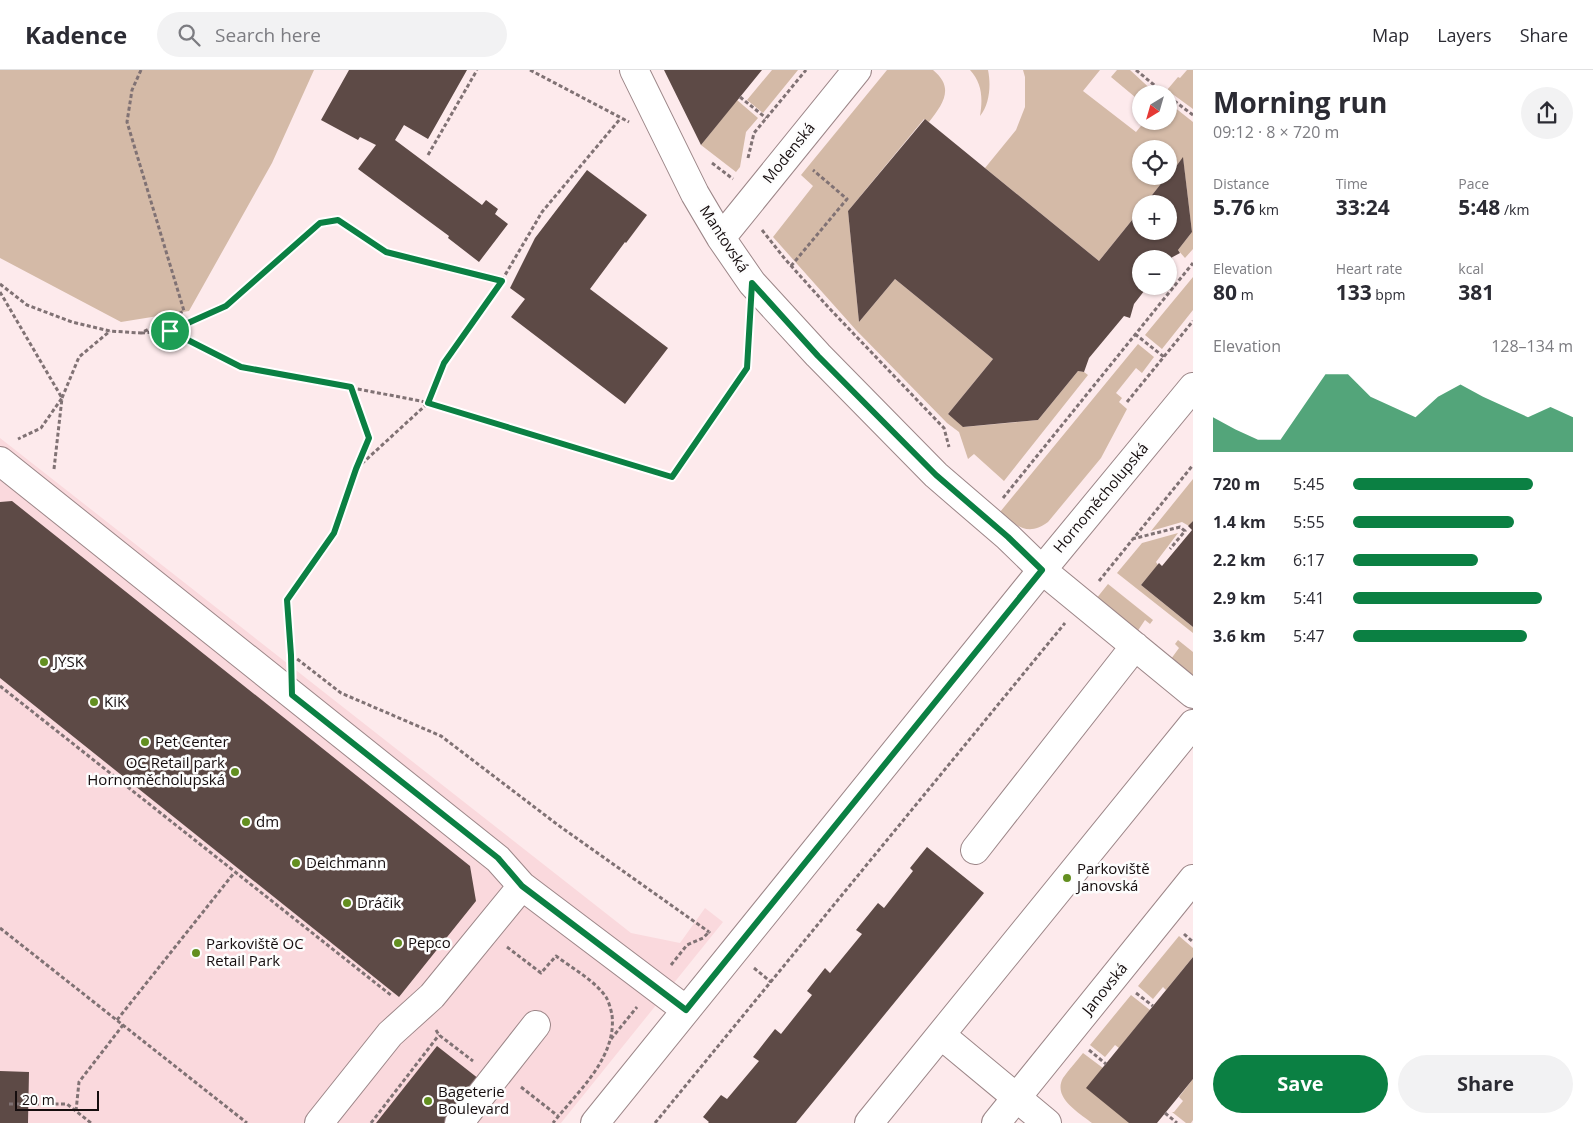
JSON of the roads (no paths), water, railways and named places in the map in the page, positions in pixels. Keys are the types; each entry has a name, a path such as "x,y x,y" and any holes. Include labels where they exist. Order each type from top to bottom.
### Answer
{"street":[{"name":"Mantovská","path":"634,70 695,194 721,238 752,283 818,356 936,475 1008,537 1042,570 1193,694"},
{"name":"Modenská","path":"721,238 746,188 857,70"},
{"name":"Hornoměcholupská","path":"595,1123 1042,570 1193,387"},
{"path":"0,461 498,858 522,886 686,1010"},
{"path":"976,850 1135,646"},
{"path":"869,1123 1193,724"},
{"name":"Janovská","path":"996,1123 1193,879"},
{"path":"319,1123 390,1034 432,996 522,886"},
{"path":"459,1123 536,1025"},
{"path":"941,1034 1047,1123"}],"place":[{"name":"JYSK","path":"44,662"},
{"name":"KiK","path":"94,702"},
{"name":"Pet Center","path":"145,742"},
{"name":"OC Retail park Hornoměcholupská","path":"235,772"},
{"name":"dm","path":"246,822"},
{"name":"Deichmann","path":"296,863"},
{"name":"Parkoviště Janovská","path":"1067,878"},
{"name":"Dráčik","path":"347,903"},
{"name":"Pepco","path":"398,943"},
{"name":"Parkoviště OC Retail Park","path":"196,953"},
{"name":"Bageterie Boulevard","path":"428,1101"}]}
